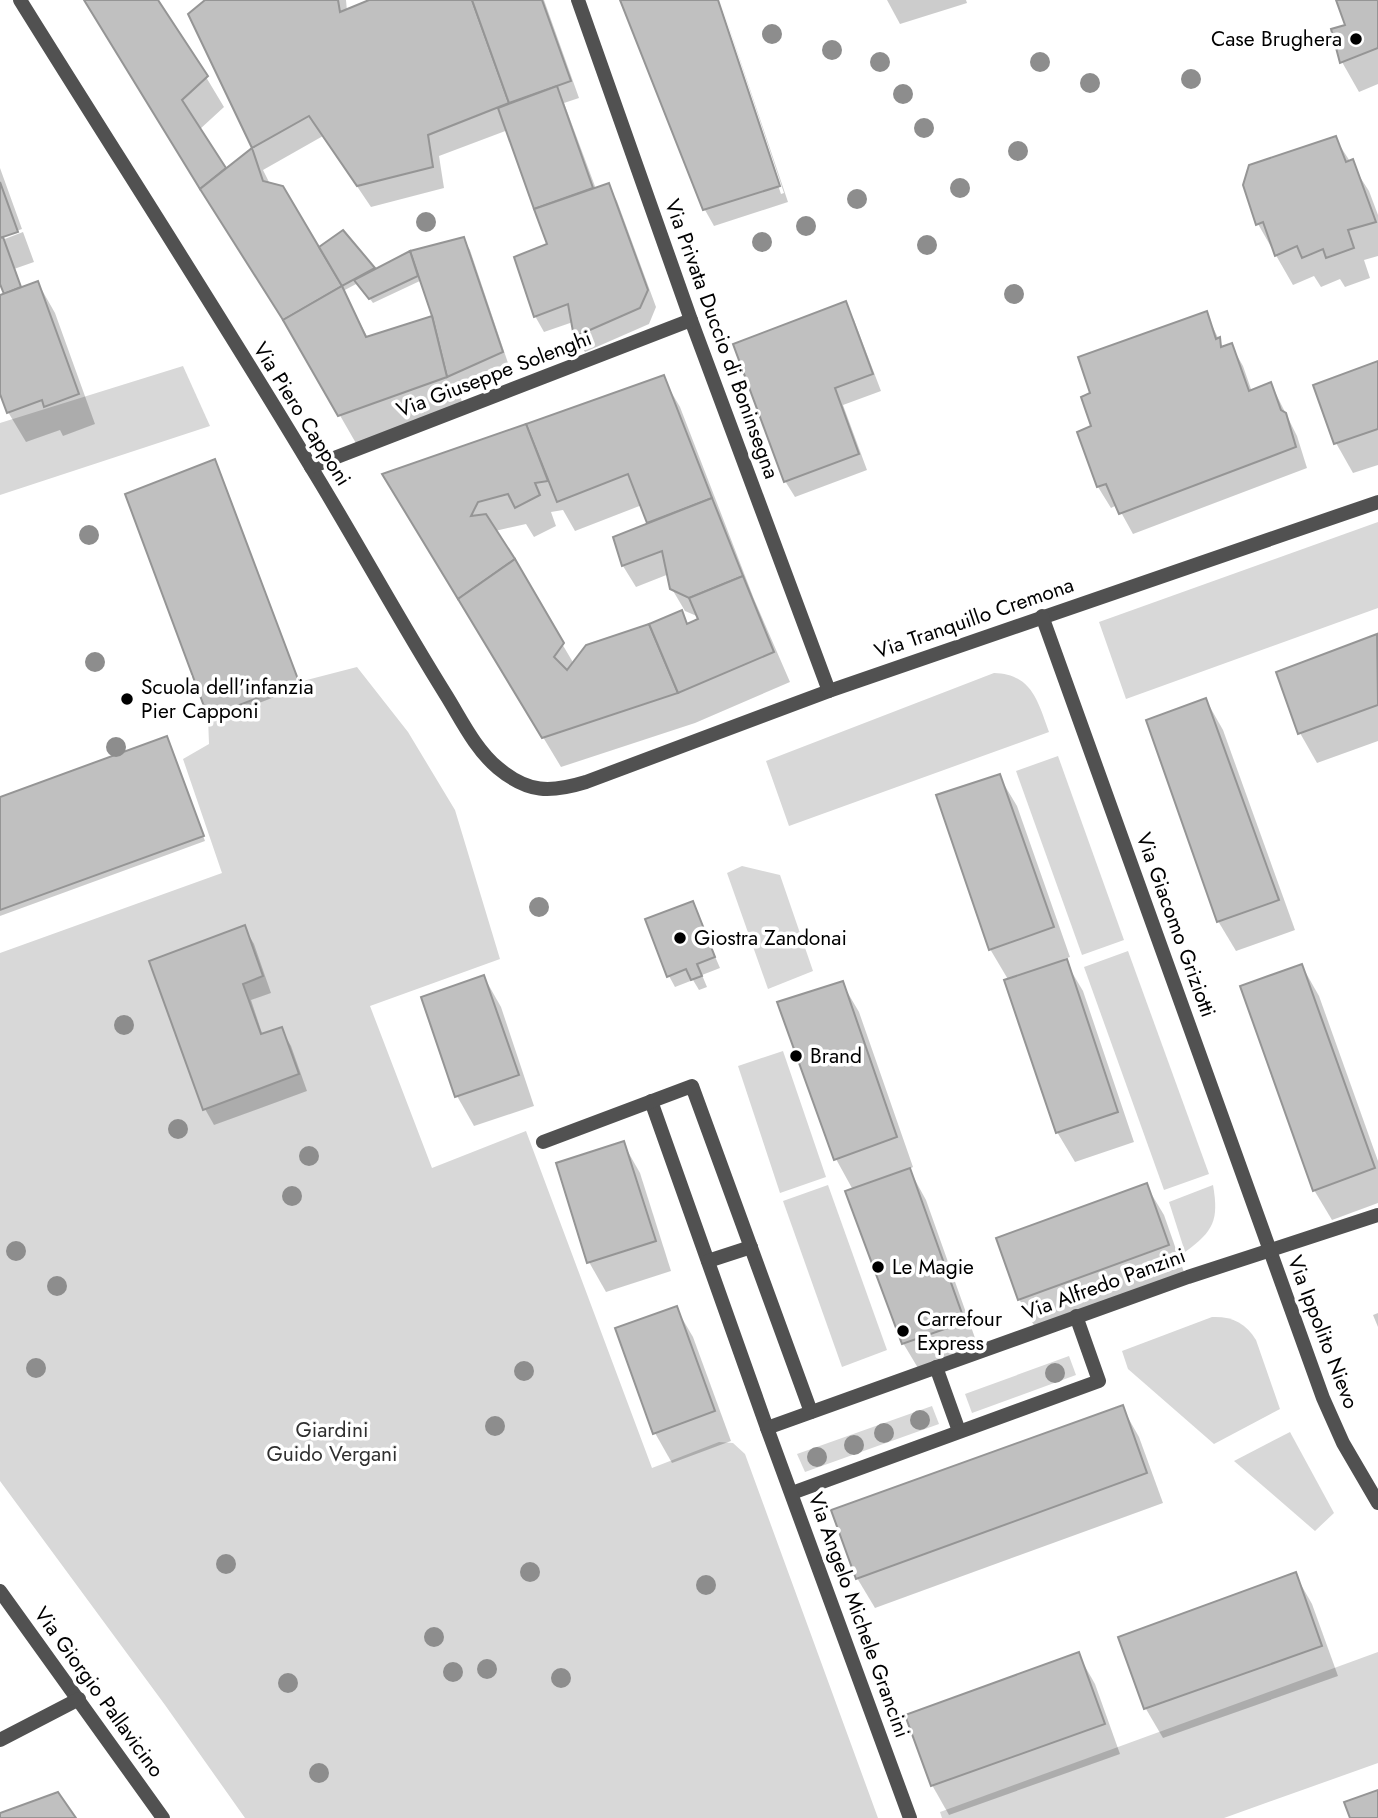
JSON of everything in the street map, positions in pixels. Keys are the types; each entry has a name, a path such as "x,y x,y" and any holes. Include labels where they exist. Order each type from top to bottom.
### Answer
{"street":[{"name":"Via Piero Capponi","path":"20,0 311,467 416,648 482,752 514,779 539,790 559,790 586,782"},
{"name":"Via Privata Duccio di Boninsegna","path":"578,0 691,320 828,691"},
{"name":"Via Giuseppe Solenghi","path":"311,467 691,320"},
{"name":"Via Tranquillo Cremona","path":"586,782 828,691 1378,502"},
{"name":"Via Giacomo Griziotti","path":"1042,616 1269,1249"},
{"path":"543,1142 692,1086 811,1412"},
{"name":"Via Angelo Michele Grancini","path":"651,1101 911,1818"},
{"name":"Via Alfredo Panzini","path":"767,1427 1269,1249 1378,1215"},
{"path":"708,1261 751,1247"},
{"name":"Via Ippolito Nievo","path":"1269,1249 1323,1398 1343,1443 1378,1503"},
{"path":"792,1493 1099,1381 1076,1316"},
{"path":"936,1367 959,1431"},
{"name":"Via Giorgio Pallavicino","path":"0,1591 163,1818"},
{"path":"0,1740 79,1699"}],"green space":[{"path":"183,366 210,426 0,495 0,423"},
{"path":"1378,522 1378,608 1126,699 1099,622"},
{"name":"Giardini Guido Vergani","path":"357,667 408,732 455,810 500,959 370,1006 432,1168 526,1131 652,1468 719,1442 733,1443 745,1454 878,1818 245,1818 0,1481 0,953 222,873 183,759 209,744 208,717 299,682"},
{"path":"994,673 1017,678 1025,684 1037,700 1049,732 789,826 766,761"},
{"path":"1058,756 1124,940 1082,955 1016,771"},
{"path":"742,866 780,875 813,971 768,989 727,873"},
{"path":"1128,951 1209,1174 1164,1190 1084,967"},
{"path":"783,1051 826,1177 780,1193 738,1066"},
{"path":"828,1185 887,1350 842,1367 783,1201"},
{"path":"1213,1185 1215,1207 1212,1224 1202,1238 1185,1252 1169,1202"},
{"path":"1212,1317 1237,1322 1252,1334 1280,1409 1214,1444 1128,1369 1122,1351"},
{"path":"1069,1356 1076,1375 972,1413 965,1394"},
{"path":"932,1406 939,1424 805,1472 797,1454"},
{"path":"1290,1432 1334,1513 1315,1531 1234,1461"},
{"path":"1378,1652 1378,1763 1224,1818 942,1818 940,1812"}],"building":[{"path":"84,0 158,0 208,76 182,100 226,168 200,189"},
{"path":"205,0 338,0 340,12 369,0 472,0 509,103 428,135 433,167 357,186 309,116 252,148 188,14"},
{"path":"472,0 542,0 571,81 509,103"},
{"path":"620,0 718,0 780,186 703,210"},
{"name":"Case Brughera","path":"1336,0 1378,0 1378,48 1340,63 1331,29 1345,25"},
{"path":"557,86 593,188 534,209 498,108"},
{"path":"1336,136 1346,162 1353,159 1376,222 1348,230 1354,248 1326,258 1323,249 1302,258 1297,246 1275,256 1263,222 1256,225 1243,185 1249,165"},
{"path":"252,148 263,181 283,186 342,286 283,320 200,189"},
{"path":"0,182 18,232 0,238"},
{"path":"609,183 648,290 640,308 574,337 568,304 534,317 514,257 547,244 534,209"},
{"path":"343,230 375,268 342,286 319,247"},
{"path":"3,237 21,287 4,294 0,284 0,238"},
{"path":"464,237 503,352 447,377 432,316 410,251"},
{"path":"410,251 418,276 369,299 354,280"},
{"path":"38,281 79,394 44,407 42,400 7,413 0,394 0,295"},
{"path":"342,286 366,337 432,316 447,377 338,416 283,320"},
{"path":"846,301 873,374 835,388 859,454 784,482 733,344"},
{"path":"1207,311 1216,339 1220,337 1221,347 1232,343 1249,391 1271,382 1281,410 1286,413 1296,447 1119,514 1106,484 1097,487 1077,432 1091,426 1081,397 1090,393 1078,357"},
{"path":"1378,361 1378,429 1334,444 1313,385"},
{"path":"664,375 712,498 647,523 628,474 557,502 526,424"},
{"path":"526,424 548,481 535,483 540,495 515,508 508,494 478,502 471,516 486,514 515,559 458,599 382,474"},
{"path":"215,459 299,682 208,717 125,494"},
{"path":"712,498 743,576 689,598 670,589 662,551 622,566 613,537"},
{"path":"515,559 564,643 554,657 567,670 586,645 649,624 678,693 542,738 458,599"},
{"path":"743,576 774,652 678,693 649,624 682,610 687,624 698,619 689,598"},
{"path":"1377,634 1378,705 1298,734 1276,672"},
{"path":"1206,698 1279,900 1217,922 1146,720"},
{"path":"167,736 204,836 0,910 0,797"},
{"path":"1000,774 1054,927 989,950 936,795"},
{"name":"Giostra Zandonai","path":"693,901 715,957 697,964 702,976 691,980 686,969 667,977 645,919"},
{"path":"245,925 263,976 243,984 261,1034 282,1027 299,1074 203,1110 149,961"},
{"path":"1067,959 1118,1112 1056,1133 1004,980"},
{"path":"1302,964 1375,1168 1313,1191 1240,986"},
{"path":"484,975 519,1075 455,1097 421,997"},
{"path":"843,981 897,1137 834,1160 777,1002"},
{"path":"624,1141 656,1241 587,1263 556,1163"},
{"path":"910,1168 965,1322 902,1344 845,1191"},
{"path":"1147,1183 1169,1245 1018,1300 996,1238"},
{"path":"677,1306 715,1411 653,1434 615,1328"},
{"path":"1123,1405 1147,1473 856,1579 831,1510"},
{"path":"1296,1572 1322,1646 1144,1709 1118,1637"},
{"path":"1079,1652 1105,1724 931,1786 905,1715"},
{"path":"1378,1790 1378,1818 1350,1818 1344,1802"},
{"path":"58,1792 76,1818 0,1818 0,1813"}],"place":[{"name":"Case Brughera","path":"1356,39"},
{"name":"Scuola dell'infanzia Pier Capponi","path":"127,699"},
{"name":"Giostra Zandonai","path":"680,938"},
{"name":"Brand","path":"796,1056"},
{"name":"Le Magie","path":"878,1267"},
{"name":"Carrefour Express","path":"903,1331"}]}
